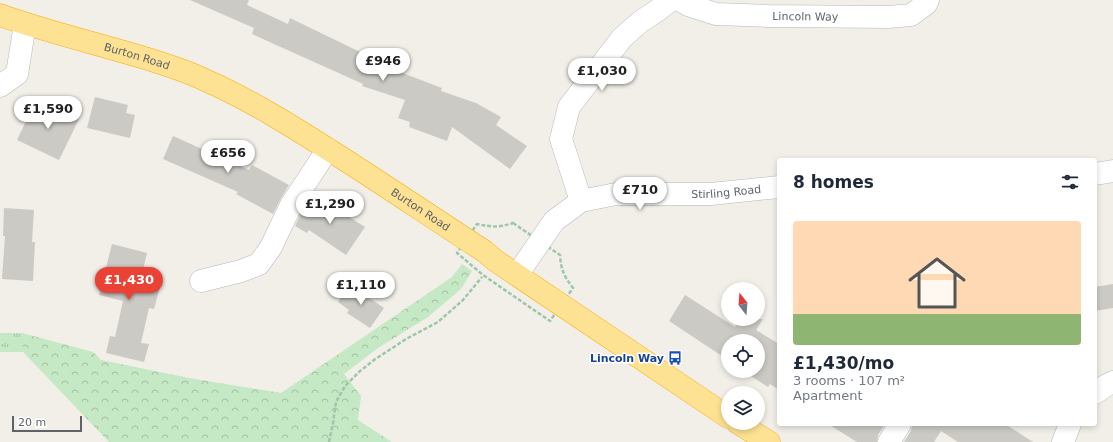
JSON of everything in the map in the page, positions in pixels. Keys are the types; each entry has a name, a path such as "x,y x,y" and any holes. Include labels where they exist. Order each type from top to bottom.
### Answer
{"highway":[{"name":"Burton Road","path":"0,15 25,24 120,50 169,66 204,79 248,101 328,149 478,247 517,275 721,412"},
{"path":"749,430 769,442"}],"street":[{"path":"581,201 561,140 569,107 622,38 640,22 671,0"},
{"name":"Lincoln Way","path":"679,0 688,5 716,14 881,17 911,15 926,4 928,0"},
{"path":"0,86 17,74 25,24"},
{"path":"201,281 241,271 259,264 271,247 291,205 328,149"},
{"path":"1097,174 1113,171"},
{"name":"Stirling Road","path":"517,275 554,221 581,201 616,194 711,194 777,187"},
{"path":"1097,392 1113,382"},
{"path":"889,442 899,426"},
{"path":"1063,442 1069,426"}],"path":[{"path":"329,442 336,402 345,386 374,360 406,339 438,322 462,300 483,275"}],"green space":[{"path":"462,264 472,271 461,289 428,317 378,348 344,374 361,396 358,420 392,442 109,442 23,352 0,352 0,333 22,333 93,352 101,360 189,378 281,393 452,277"},
{"path":"0,333 22,333 23,352 0,352"}],"building":[{"path":"190,0 249,0 247,5 288,24 290,18 389,66 392,69 442,88 441,91 476,103 501,117 496,125 527,146 510,169 452,127 447,141 409,127 410,122 398,118 405,100 362,86 363,84 252,34 254,28"},
{"path":"95,97 128,105 126,113 135,115 130,138 87,128"},
{"path":"35,102 52,110 54,107 79,119 59,160 17,140"},
{"path":"173,136 249,170 252,165 289,185 273,214 236,194 238,192 163,159"},
{"path":"311,197 316,199 318,197 365,227 346,255 309,230 307,233 295,226"},
{"path":"4,208 34,210 32,242 35,242 33,281 2,279 5,236 3,236"},
{"path":"112,244 147,253 140,282 160,287 154,309 149,308 141,343 149,344 144,362 106,353 110,336 115,337 123,301 99,295"},
{"path":"349,284 384,308 370,328 347,313 349,310 338,302"},
{"path":"1113,284 1113,308 1097,311 1097,287"},
{"path":"685,295 721,318 721,326 759,326 756,330 763,334 721,334 721,355 669,321"},
{"path":"765,335 777,343 777,389 770,384 768,387 754,378 765,378"},
{"path":"831,426 884,426 878,435 877,442 857,442"},
{"path":"912,426 1008,426 1033,442 958,442 941,431 934,442 904,442 911,431"}],"place":[{"name":"Lincoln Way","path":"675,358"}]}
